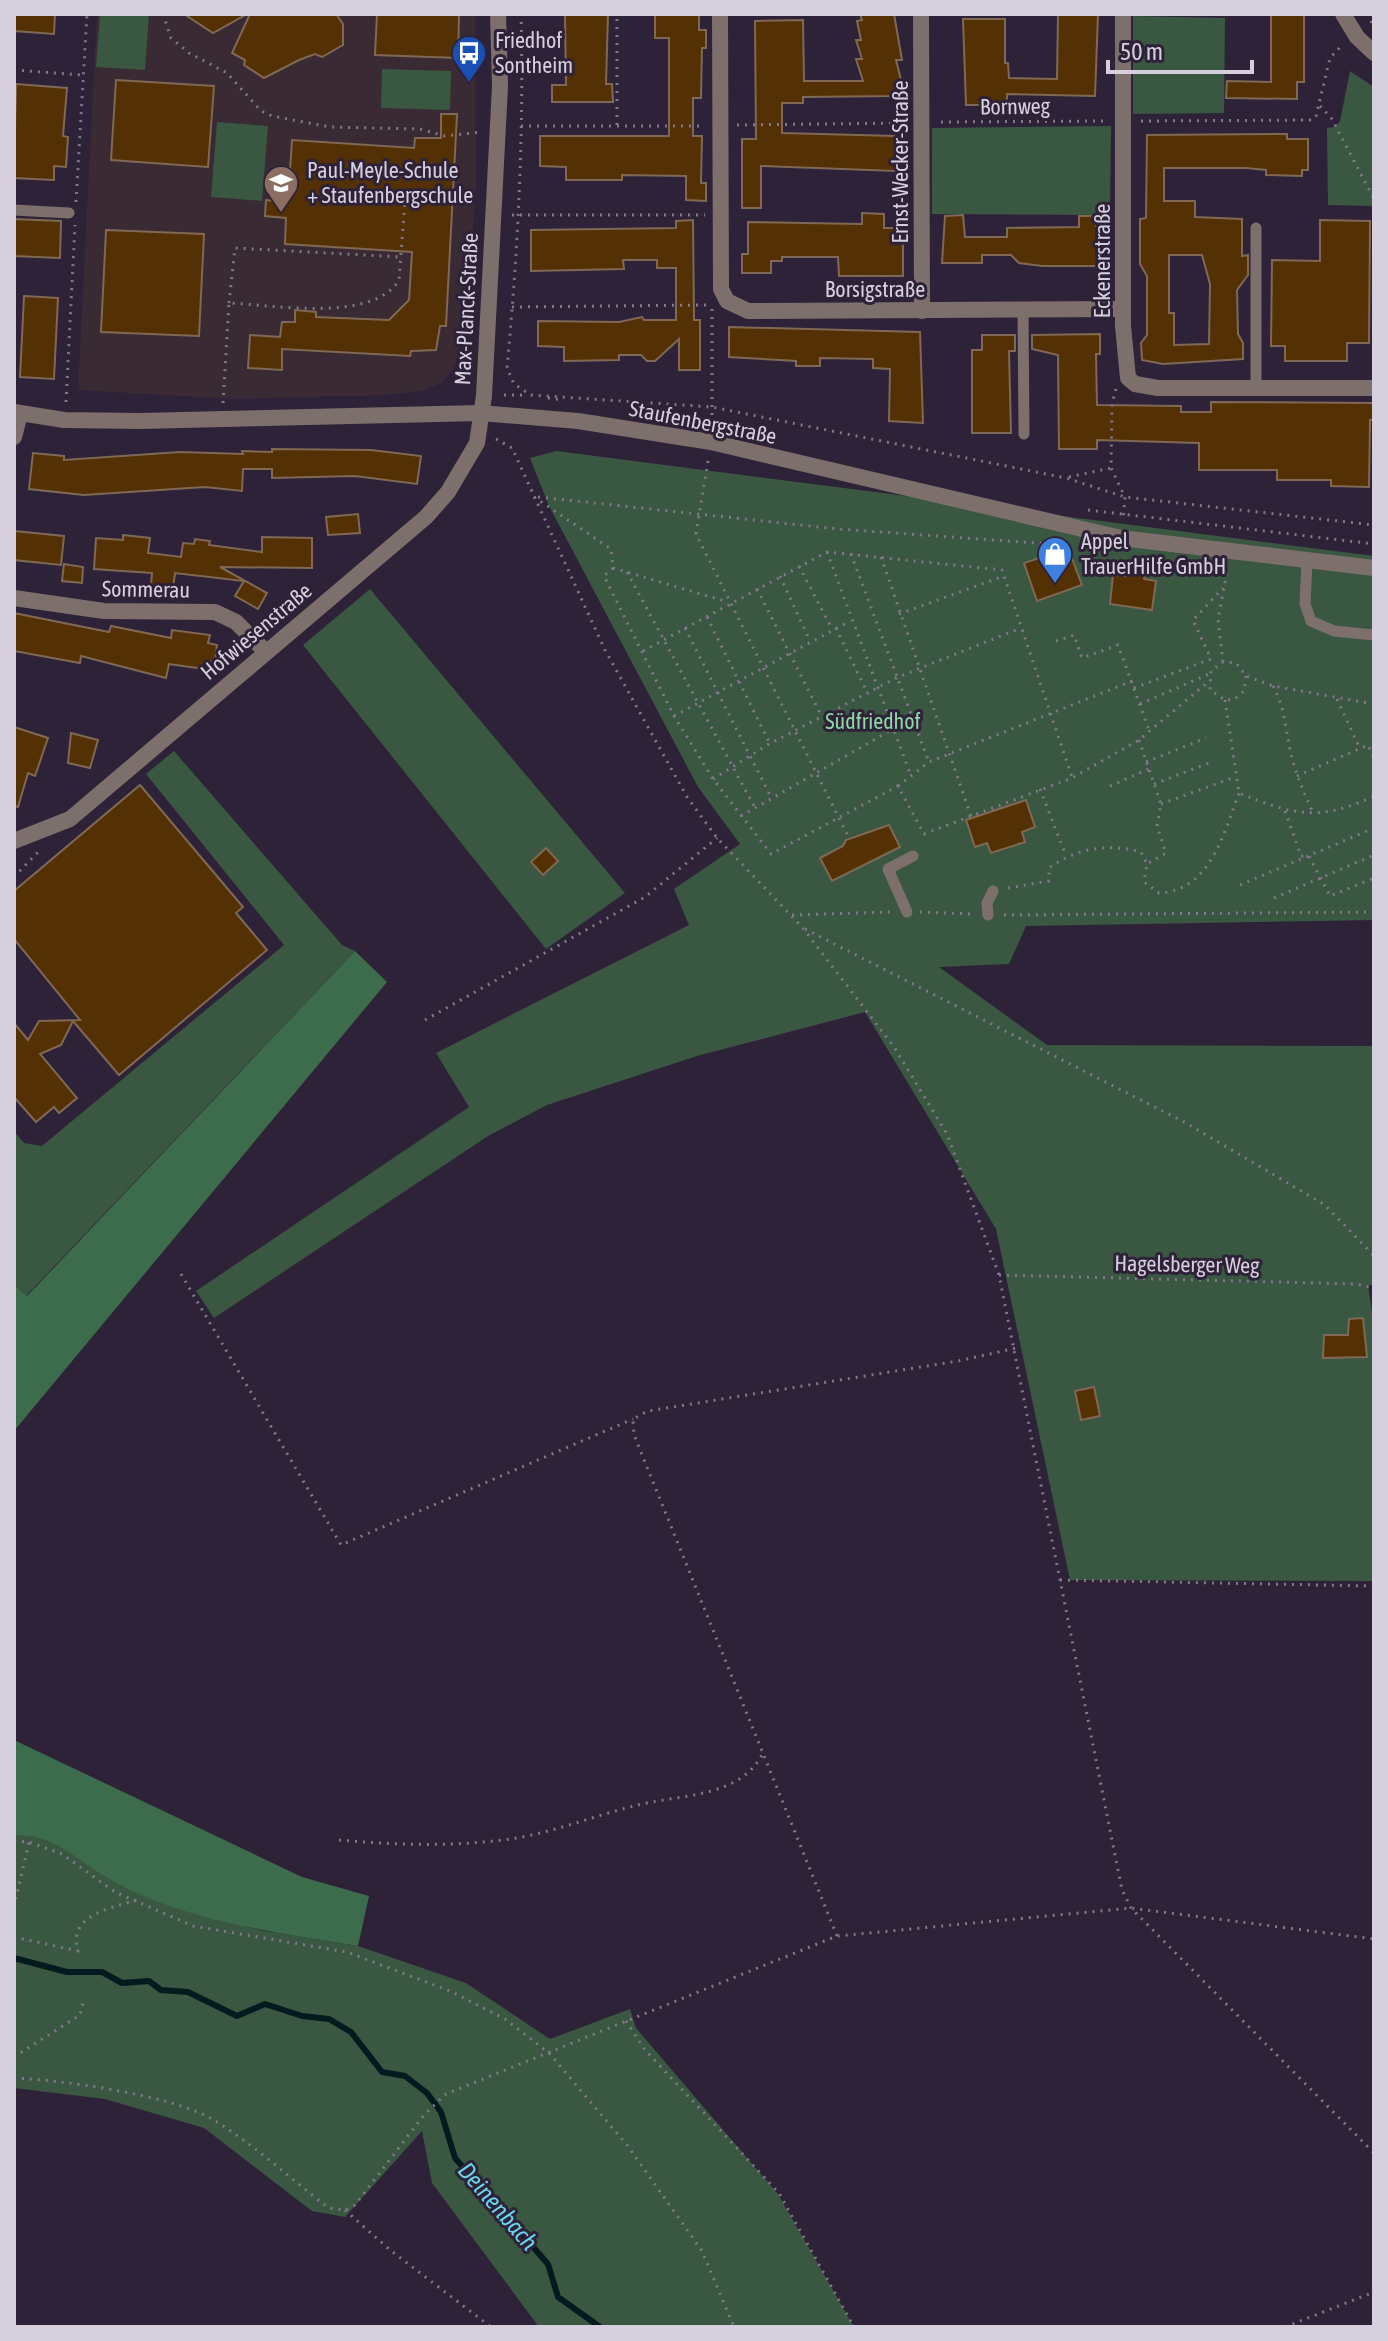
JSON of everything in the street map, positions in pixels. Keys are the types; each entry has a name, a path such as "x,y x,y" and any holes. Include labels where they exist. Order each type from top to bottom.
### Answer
{"street":[{"name":"Max-Planck-Straße","path":"481,413 500,54 498,14"},
{"path":"720,14 721,304"},
{"name":"Ernst-Wecker-Straße","path":"921,14 922,311"},
{"name":"Eckenerstraße","path":"1123,14 1123,309 1128,378"},
{"path":"1343,14 1353,32 1374,53"},
{"name":"Borsigstraße","path":"721,304 748,311 1123,309"},
{"path":"1128,378 1150,387 1374,388"},
{"path":"14,437 17,413"},
{"name":"Staufenbergstraße","path":"17,413 64,420 222,420 481,413 578,421 711,442 1121,538 1374,568"},
{"name":"Hofwiesenstraße","path":"14,841 70,819 426,517 455,480 477,443 481,413"},
{"name":"Sommerau","path":"14,598 104,611 215,612 236,622 265,651"}],"lane":[{"path":"14,210 69,213"},
{"path":"1256,228 1256,388"},
{"path":"1023,310 1024,434"},
{"path":"1307,561 1305,604 1311,621 1334,631 1374,635"},
{"path":"907,912 888,869 913,856"},
{"path":"988,915 987,903 993,891"}],"path":[{"path":"163,14 171,38 189,53 227,73 261,111 272,116 330,127 420,129 445,136 485,132 485,141"},
{"path":"521,14 519,215 507,368 514,384 531,395 603,407"},
{"path":"617,14 617,125"},
{"path":"1367,14 1374,27"},
{"path":"1353,32 1330,58 1319,105 1332,119 1374,199"},
{"path":"14,70 82,75"},
{"name":"Bornweg","path":"496,127 1305,122 1316,116 1319,105"},
{"path":"229,303 344,308 367,304 393,290 399,280 405,201 411,201"},
{"path":"493,215 720,215"},
{"path":"222,420 235,248 402,257"},
{"path":"488,307 721,304 711,442 696,534 848,836"},
{"path":"1121,538 1125,497 1111,468 1114,392 1128,378"},
{"path":"1374,525 1125,497 1066,478 712,407 531,395 481,413 512,448 605,650 687,797 717,838 802,927 894,1047 947,1134 999,1275 1122,1890 1131,1908 1374,2153"},
{"path":"53,400 66,402"},
{"path":"1066,478 1111,468"},
{"path":"534,497 838,529 1076,545"},
{"path":"534,497 611,549 613,568"},
{"path":"1077,509 1374,544"},
{"path":"1223,662 1218,619 1232,550"},
{"path":"643,651 827,552 1002,570 1072,778"},
{"path":"827,552 910,774"},
{"path":"851,554 929,762"},
{"path":"881,557 971,816"},
{"path":"799,566 867,692"},
{"path":"613,568 731,603"},
{"path":"613,568 604,576 674,716 713,779 771,854 898,786 929,762 1132,681"},
{"path":"627,572 754,806"},
{"path":"780,576 810,641"},
{"path":"899,614 1004,576"},
{"path":"1134,688 1211,659 1193,620 1223,588"},
{"path":"757,589 823,718"},
{"path":"707,617 769,744"},
{"path":"674,716 851,620"},
{"path":"685,628 771,797"},
{"path":"713,779 769,744 796,733 867,692 918,667 1021,628"},
{"path":"1056,641 1074,635 1082,658 1118,645 1149,730"},
{"path":"1140,704 1211,671 1223,662 1236,663 1246,676 1273,686 1374,704"},
{"path":"898,786 924,834 1072,778 1139,740 1208,682 1211,671"},
{"path":"1208,682 1216,696 1225,700 1235,699 1244,691 1246,676"},
{"path":"1273,686 1289,727 1290,750 1297,776 1314,815"},
{"path":"1337,699 1360,749"},
{"path":"993,891 1049,881 1049,868 1066,856 1118,846 1141,852 1147,864 1144,882 1159,893 1173,893 1194,883 1209,864 1239,793 1225,700"},
{"path":"741,816 893,729"},
{"path":"1146,762 1206,738"},
{"path":"1139,740 1161,804 1157,826 1166,853 1147,864"},
{"path":"1297,776 1368,745 1374,758"},
{"path":"1154,784 1209,763"},
{"path":"1110,786 1149,769"},
{"path":"1161,804 1235,777"},
{"path":"1040,789 1066,856"},
{"path":"1239,793 1285,811 1314,815 1349,808 1374,796"},
{"path":"1285,811 1301,856 1309,856"},
{"path":"1240,885 1374,828"},
{"path":"425,1020 645,897 717,838"},
{"path":"1274,898 1374,855"},
{"path":"1309,856 1330,896 1374,878"},
{"path":"1167,912 1374,912"},
{"path":"802,927 1186,1123 1325,1205 1374,1256"},
{"path":"181,1274 341,1545 648,1411 958,1361 1016,1348"},
{"name":"Hagelsberger Weg","path":"999,1275 1356,1284 1374,1288"},
{"path":"633,1419 634,1435 837,1936"},
{"path":"1060,1580 1374,1586"},
{"path":"339,1840 394,1845 512,1839 635,1805 719,1788 753,1772 763,1753"},
{"path":"14,1841 29,1842 62,1854 115,1892 193,1926 347,1952 436,1985 505,2019 549,2053 627,2145 702,2251 734,2327"},
{"path":"14,1907 29,1842"},
{"path":"14,1937 78,1951 75,1940 78,1926 98,1912 137,1900"},
{"path":"14,2078 164,2101 208,2117 248,2142 329,2208 345,2210 355,2205 424,2115 446,2094 837,1936 1131,1908 1374,1939"},
{"path":"14,2057 80,2015 83,2003"},
{"path":"626,2021 645,2050 779,2193 854,2327"},
{"path":"345,2210 390,2250 491,2327"},
{"path":"1285,2327 1374,2292"}],"shaded area":[{"name":"Paul-Meyle-Schule + Staufenbergschule","path":"97,14 475,14 476,184 472,244 459,352 454,368 441,383 422,391 383,395 235,399 78,390"}],"green space":[{"path":"100,14 149,14 145,70 96,67"},
{"path":"1133,16 1225,18 1224,113 1133,114"},
{"path":"382,69 451,71 450,110 381,108"},
{"path":"1350,71 1374,87 1374,206 1328,205 1327,128 1335,127 1340,121"},
{"path":"217,122 268,126 262,201 211,197"},
{"path":"1111,126 1110,215 932,214 932,128"},
{"name":"Südfriedhof","path":"556,451 1374,556 1374,920 1026,926 1009,964 939,967 1047,1045 1374,1046 1374,1285 1368,1285 1374,1326 1374,1581 1070,1580 996,1229 865,1012 697,1056 547,1105 488,1136 214,1318 196,1291 469,1107 436,1053 689,925 674,889 740,844 698,787 549,506 530,458"},
{"path":"370,589 625,893 546,949 303,645"},
{"path":"174,751 342,945 355,951 26,1296 14,1285 14,1131 24,1143 42,1146 284,945 146,774"},
{"path":"355,951 387,982 14,1431 14,1285 27,1296"},
{"path":"14,1740 302,1877 369,1896 358,1946 261,1930 165,1904 106,1877 52,1842 14,1836"},
{"path":"31,1834 66,1847 100,1873 164,1903 260,1930 358,1946 466,1983 550,2039 630,2009 636,2028 778,2194 854,2327 539,2327 432,2183 422,2131 345,2217 312,2211 204,2128 105,2099 14,2088 14,1836"}],"building":[{"path":"14,14 55,14 54,34 14,31"},
{"path":"184,14 247,14 213,33"},
{"path":"250,14 336,14 343,24 343,45 322,57 315,54 299,60 264,78 244,65 245,60 232,53"},
{"path":"377,14 459,14 458,58 375,55"},
{"path":"565,14 608,14 606,84 612,84 613,102 552,102 552,85 566,85"},
{"path":"655,14 699,14 699,30 706,30 706,48 702,48 701,98 693,98 693,136 702,136 701,183 706,183 706,201 686,200 686,176 622,175 622,180 566,180 566,167 540,166 540,136 669,136 669,38 655,38"},
{"path":"860,14 894,14 902,60 896,60 901,80 896,81 896,96 803,97 803,103 782,103 782,133 896,136 896,171 761,166 761,208 742,208 742,139 756,139 755,21 803,20 804,81 863,81 856,59 862,59 856,40 861,40 857,21 862,20"},
{"path":"1058,14 1098,14 1095,96 1007,94 1007,105 966,105 963,19 1005,19 1005,63 1008,63 1009,78 1057,79"},
{"path":"1271,14 1304,14 1304,82 1297,82 1297,99 1226,98 1227,81 1271,82"},
{"path":"116,80 214,86 208,167 111,160"},
{"path":"16,84 67,88 63,136 68,137 66,167 54,166 54,180 14,178"},
{"path":"441,114 457,114 446,326 440,326 436,350 411,351 410,356 282,349 282,370 248,368 250,335 280,337 282,322 295,322 295,310 316,312 316,317 389,320 409,300 412,252 285,244 286,218 265,216 266,200 288,202 292,140 414,148 415,138 441,138"},
{"path":"1287,134 1287,139 1308,139 1308,170 1302,170 1302,176 1266,175 1266,170 1246,168 1164,168 1164,201 1195,201 1195,217 1242,219 1242,256 1248,255 1248,275 1237,290 1238,334 1243,343 1243,359 1163,364 1142,360 1141,343 1147,335 1147,276 1140,264 1140,219 1146,218 1147,135","holes":["1169,255 1202,255 1210,284 1209,344 1174,345 1174,313 1169,313"]},
{"path":"862,213 884,214 884,228 903,228 903,276 839,276 838,257 782,257 782,261 771,261 771,273 742,273 742,254 748,254 748,222 862,224"},
{"path":"963,215 965,237 1007,237 1007,228 1079,227 1079,216 1096,216 1096,227 1102,227 1103,266 1042,266 1019,263 1011,255 982,255 982,263 942,263 945,216"},
{"path":"14,219 61,221 60,258 14,256"},
{"path":"693,220 694,320 700,320 700,370 679,370 679,339 655,361 647,361 641,355 619,355 619,360 564,361 564,347 538,346 538,321 619,322 642,317 644,320 676,320 676,268 657,268 657,260 623,260 624,269 531,271 531,230 676,228 676,221"},
{"path":"1320,220 1370,221 1369,343 1347,343 1347,361 1285,361 1285,346 1271,346 1272,260 1320,261"},
{"path":"106,230 204,234 199,336 101,332"},
{"path":"24,296 58,298 54,379 20,377"},
{"path":"729,327 920,332 923,423 889,421 890,369 873,368 873,359 820,358 820,366 796,366 796,361 729,357"},
{"path":"1100,334 1100,354 1096,354 1097,405 1181,406 1181,412 1211,412 1211,402 1374,403 1374,420 1370,420 1369,487 1331,486 1331,480 1277,480 1277,470 1199,470 1199,443 1097,440 1097,449 1059,449 1058,355 1032,349 1032,335"},
{"path":"982,335 1015,335 1015,351 1009,351 1011,433 972,433 972,350 982,350"},
{"path":"272,449 371,450 421,456 417,484 355,476 272,478 272,469 243,469 242,491 205,487 84,495 29,489 33,453 64,456 64,460 180,452 243,454 242,451 272,452"},
{"path":"358,514 360,533 328,535 326,517"},
{"path":"14,531 64,536 61,565 14,560"},
{"path":"123,535 150,538 148,553 181,557 183,543 194,544 195,539 210,541 209,545 262,552 262,537 312,538 312,568 220,567 267,593 258,609 235,596 244,581 175,573 173,588 151,585 152,573 94,569 96,538 123,540"},
{"path":"1068,548 1082,585 1037,601 1024,563"},
{"path":"1128,563 1145,565 1144,579 1156,581 1152,610 1110,604 1113,575 1126,576"},
{"path":"64,564 83,567 82,583 62,581"},
{"path":"14,613 109,632 111,626 171,638 172,630 210,635 208,643 217,645 215,662 206,661 205,669 169,664 166,678 81,656 80,663 14,651"},
{"path":"14,727 48,738 35,776 28,773 18,807 14,806"},
{"path":"71,733 98,740 90,768 68,763"},
{"path":"140,785 243,907 236,913 267,950 119,1075 73,1021 61,1045 40,1054 77,1098 59,1113 54,1107 36,1122 14,1097 14,1023 28,1040 39,1021 80,1020 14,939 14,891"},
{"path":"1026,800 1035,827 1022,832 1025,842 991,853 987,843 975,847 966,820"},
{"path":"889,825 900,847 832,881 820,858 843,846 846,840"},
{"path":"546,848 558,861 543,875 531,862"},
{"path":"1363,1318 1367,1357 1323,1358 1324,1335 1348,1335 1349,1319"},
{"path":"1094,1387 1100,1416 1081,1420 1075,1391"}],"waterway":[{"name":"Deinenbach","path":"14,1958 67,1972 102,1972 122,1983 149,1981 161,1990 188,1992 237,2016 265,2004 302,2016 329,2019 351,2032 382,2072 405,2076 427,2093 441,2112 455,2158 548,2264 558,2297 600,2327"}],"place":[{"name":"Friedhof Sontheim","path":"469,84"},
{"name":"Paul-Meyle-Schule + Staufenbergschule","path":"281,214"},
{"name":"Appel TrauerHilfe GmbH","path":"1055,585"}]}
